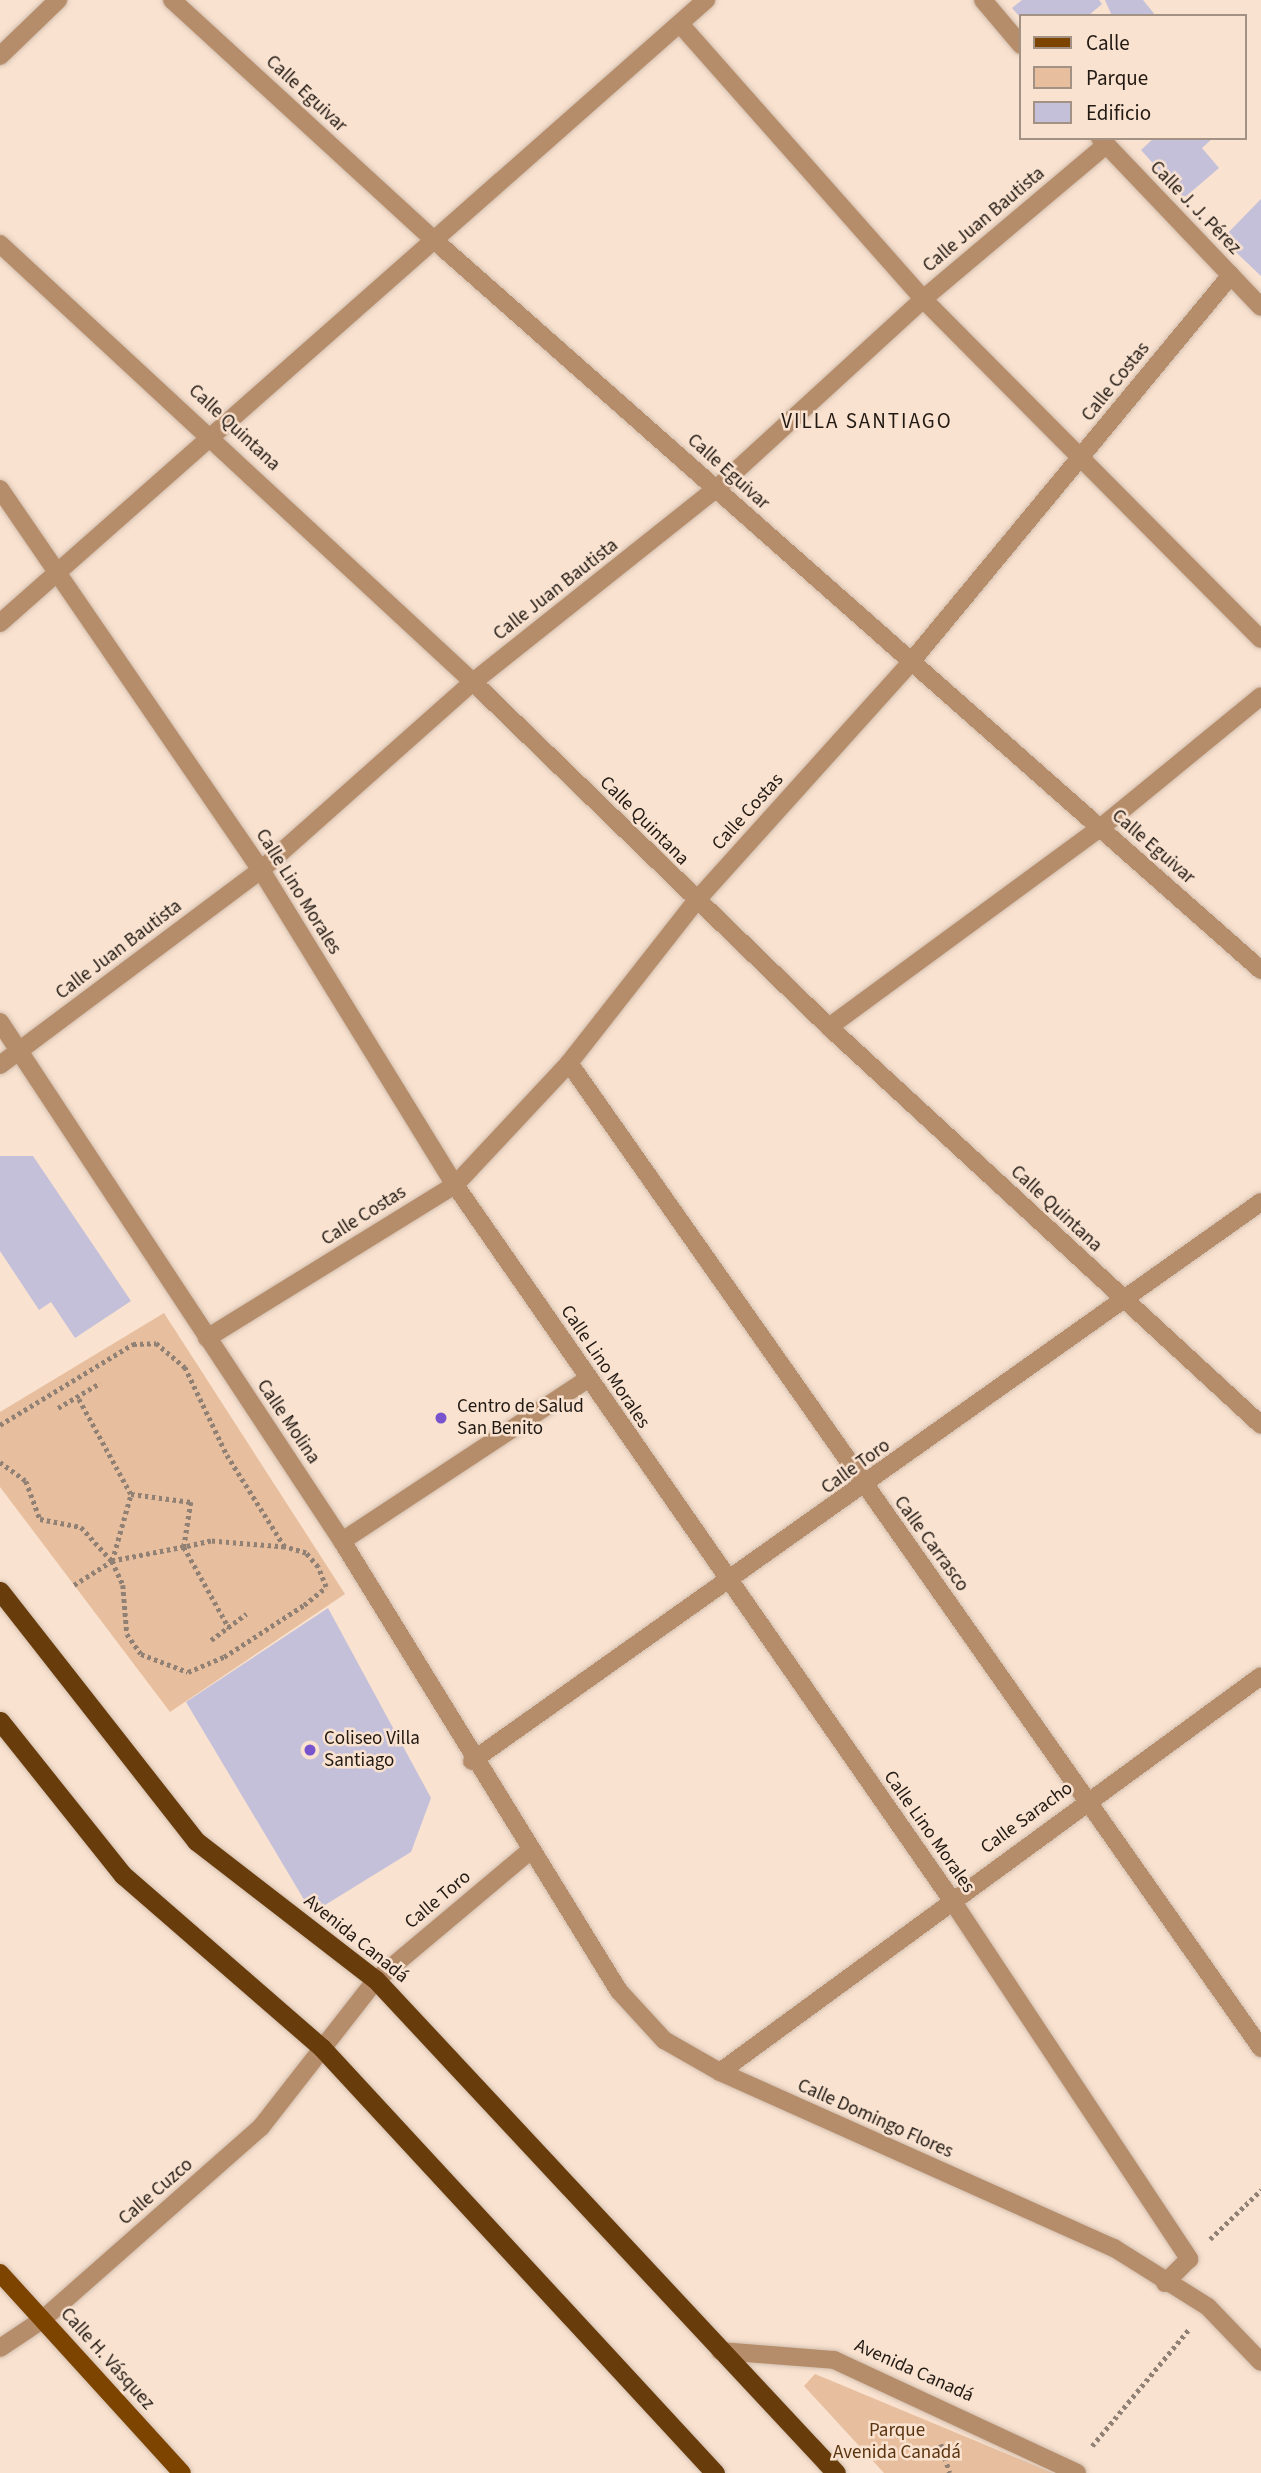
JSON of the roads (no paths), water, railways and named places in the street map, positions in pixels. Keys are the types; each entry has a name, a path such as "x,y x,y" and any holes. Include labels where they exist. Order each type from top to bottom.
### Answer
{"highway":[{"name":"Avenida Canadá","path":"0,1591 196,1841 376,1980 836,2473"},
{"path":"0,1721 123,1875 322,2048 715,2473"}],"main road":[{"name":"Calle H. Vásquez","path":"0,2273 182,2473"}],"street":[{"path":"0,56 58,0"},
{"name":"Calle Eguivar","path":"172,0 433,240 1261,970"},
{"path":"0,623 706,0"},
{"path":"983,0 1020,44"},
{"path":"680,24 923,299 1261,639"},
{"name":"Calle Juan Bautista","path":"0,1065 261,870 473,682 716,489 923,299 1103,142"},
{"name":"Calle J. J. Pérez","path":"1103,142 1261,307"},
{"name":"Calle Quintana","path":"0,244 211,435 473,682 695,901 829,1027 1261,1424"},
{"name":"Calle Costas","path":"207,1338 455,1185 569,1063 695,901 911,662 1231,275"},
{"name":"Calle Lino Morales","path":"0,489 261,870 455,1185 727,1583 951,1899 1189,2259 1165,2283"},
{"path":"829,1027 1100,828 1261,696"},
{"name":"Calle Molina","path":"0,1023 342,1541 472,1761 530,1851"},
{"name":"Calle Carrasco","path":"569,1063 863,1488 1090,1798 1261,2048"},
{"name":"Calle Toro","path":"472,1761 863,1488 1121,1298 1261,1202"},
{"path":"342,1541 588,1379"},
{"name":"Calle Saracho","path":"720,2073 951,1899 1261,1676"},
{"name":"Calle Toro","path":"322,2048 376,1980 530,1851"},
{"name":"Calle Domingo Flores","path":"530,1851 619,1990 664,2040 720,2073 1114,2248 1165,2283 1208,2307 1261,2362"},
{"name":"Calle Cuzco","path":"0,2348 43,2320 261,2127 322,2048"},
{"name":"Avenida Canadá","path":"720,2351 834,2360 1075,2471"}],"place":[{"name":"Centro de Salud San Benito","path":"441,1418"},
{"name":"Coliseo Villa Santiago","path":"310,1750"}],"district":[{"name":"VILLA SANTIAGO","path":"867,421"}],"park label":[{"name":"Parque Avenida Canadá","path":"897,2442"}]}
